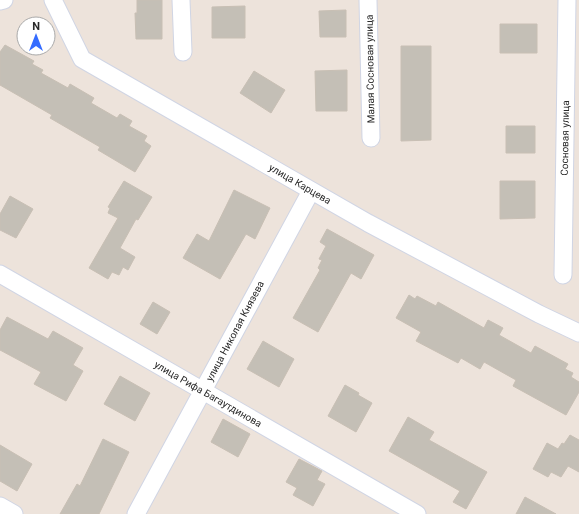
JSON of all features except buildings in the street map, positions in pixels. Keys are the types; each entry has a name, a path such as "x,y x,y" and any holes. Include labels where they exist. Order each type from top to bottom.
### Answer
{"street":[{"path":"0,1 4,0"},
{"name":"улица Карцева","path":"53,0 82,58 388,234 539,314 579,333"},
{"path":"181,0 183,52"},
{"name":"Малая Сосновая улица","path":"368,0 371,138"},
{"name":"Сосновая улица","path":"563,275 567,0"},
{"name":"улица Николая Князева","path":"136,514 311,191"},
{"name":"улица Рифа Багаутдинова","path":"0,274 416,514"},
{"path":"0,506 14,514"}]}
